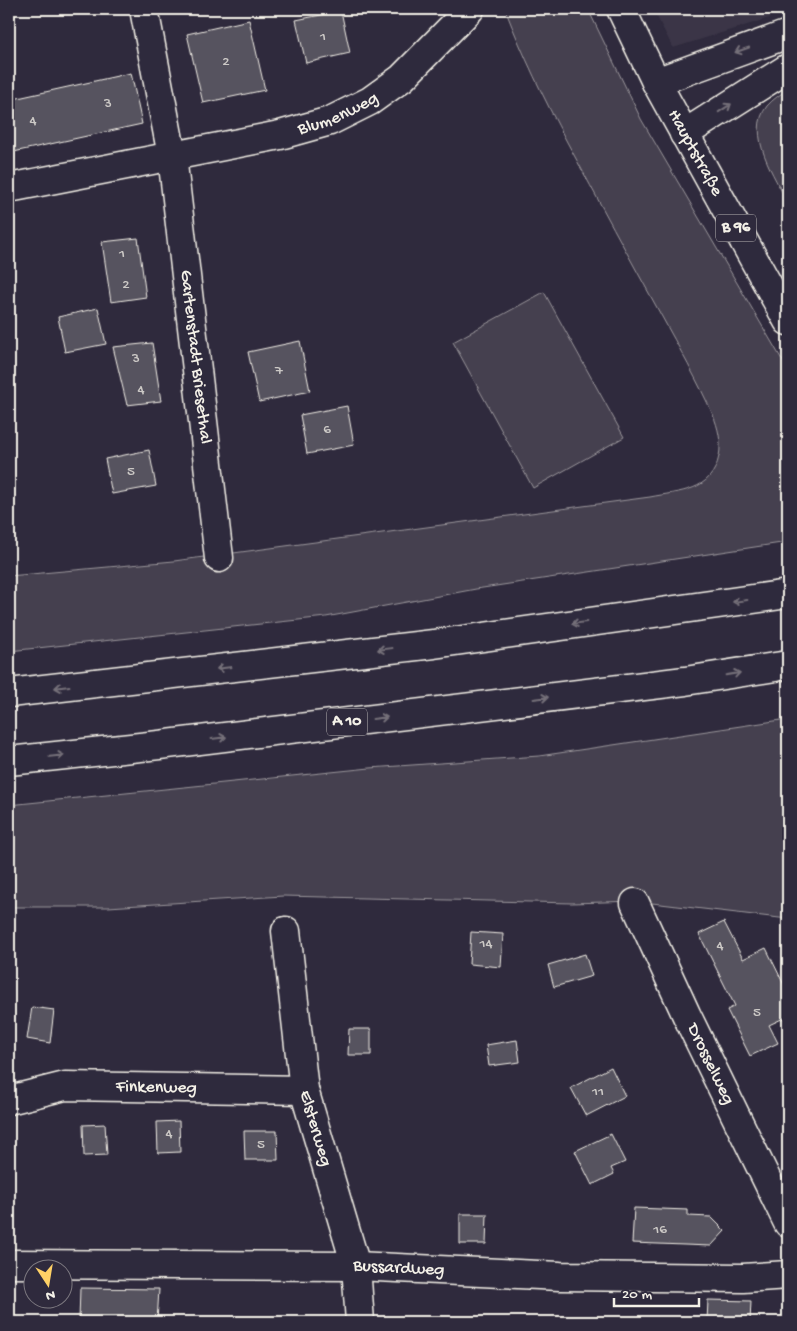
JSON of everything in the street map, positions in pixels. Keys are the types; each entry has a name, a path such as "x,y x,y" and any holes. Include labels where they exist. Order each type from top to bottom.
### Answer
{"main road":[{"path":"144,9 172,156"},
{"name":"Blumenweg","path":"9,188 280,135 322,124 345,115 370,101 402,78 470,9"},
{"name":"Hauptstraße","path":"621,9 656,82 788,321"},
{"path":"656,82 788,34"},
{"path":"684,134 788,68"},
{"name":"Gartenstadt Briesethal","path":"172,156 219,558"},
{"path":"9,693 434,644 788,594"},
{"name":"A 10","path":"9,761 159,745 685,681 788,665"},
{"name":"Drosselweg","path":"634,904 788,1223"},
{"name":"Elsterweg","path":"286,931 304,1090 356,1266 360,1322"},
{"name":"Finkenweg","path":"9,1100 65,1086 304,1090"},
{"name":"Bussardweg","path":"9,1264 356,1266 560,1276 743,1278 788,1275"}],"shaded area":[{"path":"505,9 588,9 641,119 788,370 788,542 476,589 326,617 9,651 9,576 174,561 650,497 693,488 709,477 715,468 720,451 719,435 713,415 688,365 558,126 526,60"},
{"path":"653,9 788,9 788,12 673,48"},
{"path":"788,89 788,203 764,155 759,129 761,117 767,106"},
{"path":"544,292 624,437 533,488 453,342"},
{"path":"788,719 788,919 635,901 572,903 283,896 108,907 9,907 9,805 370,768 539,756"}],"building":[{"path":"341,11 350,53 306,63 296,20"},
{"path":"249,20 265,90 203,103 187,34"},
{"path":"131,73 142,124 9,153 9,100"},
{"path":"138,238 146,297 111,302 102,242"},
{"path":"98,308 106,344 65,352 58,317"},
{"path":"300,341 310,391 259,402 248,352"},
{"path":"152,343 161,401 127,405 113,347"},
{"path":"347,406 354,445 307,454 300,415"},
{"path":"149,450 156,486 112,494 105,459"},
{"path":"724,922 743,959 766,948 788,993 788,1016 769,1025 778,1043 750,1056 727,1010 735,1006 699,934"},
{"path":"471,932 503,934 501,967 469,964"},
{"path":"585,954 592,976 554,987 548,965"},
{"path":"32,1007 54,1010 50,1043 27,1039"},
{"path":"349,1029 371,1029 371,1055 348,1055"},
{"path":"517,1040 520,1062 489,1066 486,1045"},
{"path":"611,1067 625,1096 586,1116 571,1088"},
{"path":"179,1121 180,1152 158,1153 157,1122"},
{"path":"105,1124 107,1155 84,1156 83,1125"},
{"path":"244,1131 277,1131 278,1160 245,1160"},
{"path":"611,1134 625,1162 611,1168 614,1174 592,1185 575,1151"},
{"path":"634,1208 688,1210 688,1216 711,1217 725,1231 711,1246 632,1243"},
{"path":"460,1214 487,1214 486,1244 460,1244"},
{"path":"80,1288 159,1289 157,1322 79,1320"},
{"path":"708,1300 751,1301 750,1322 707,1322"}]}
